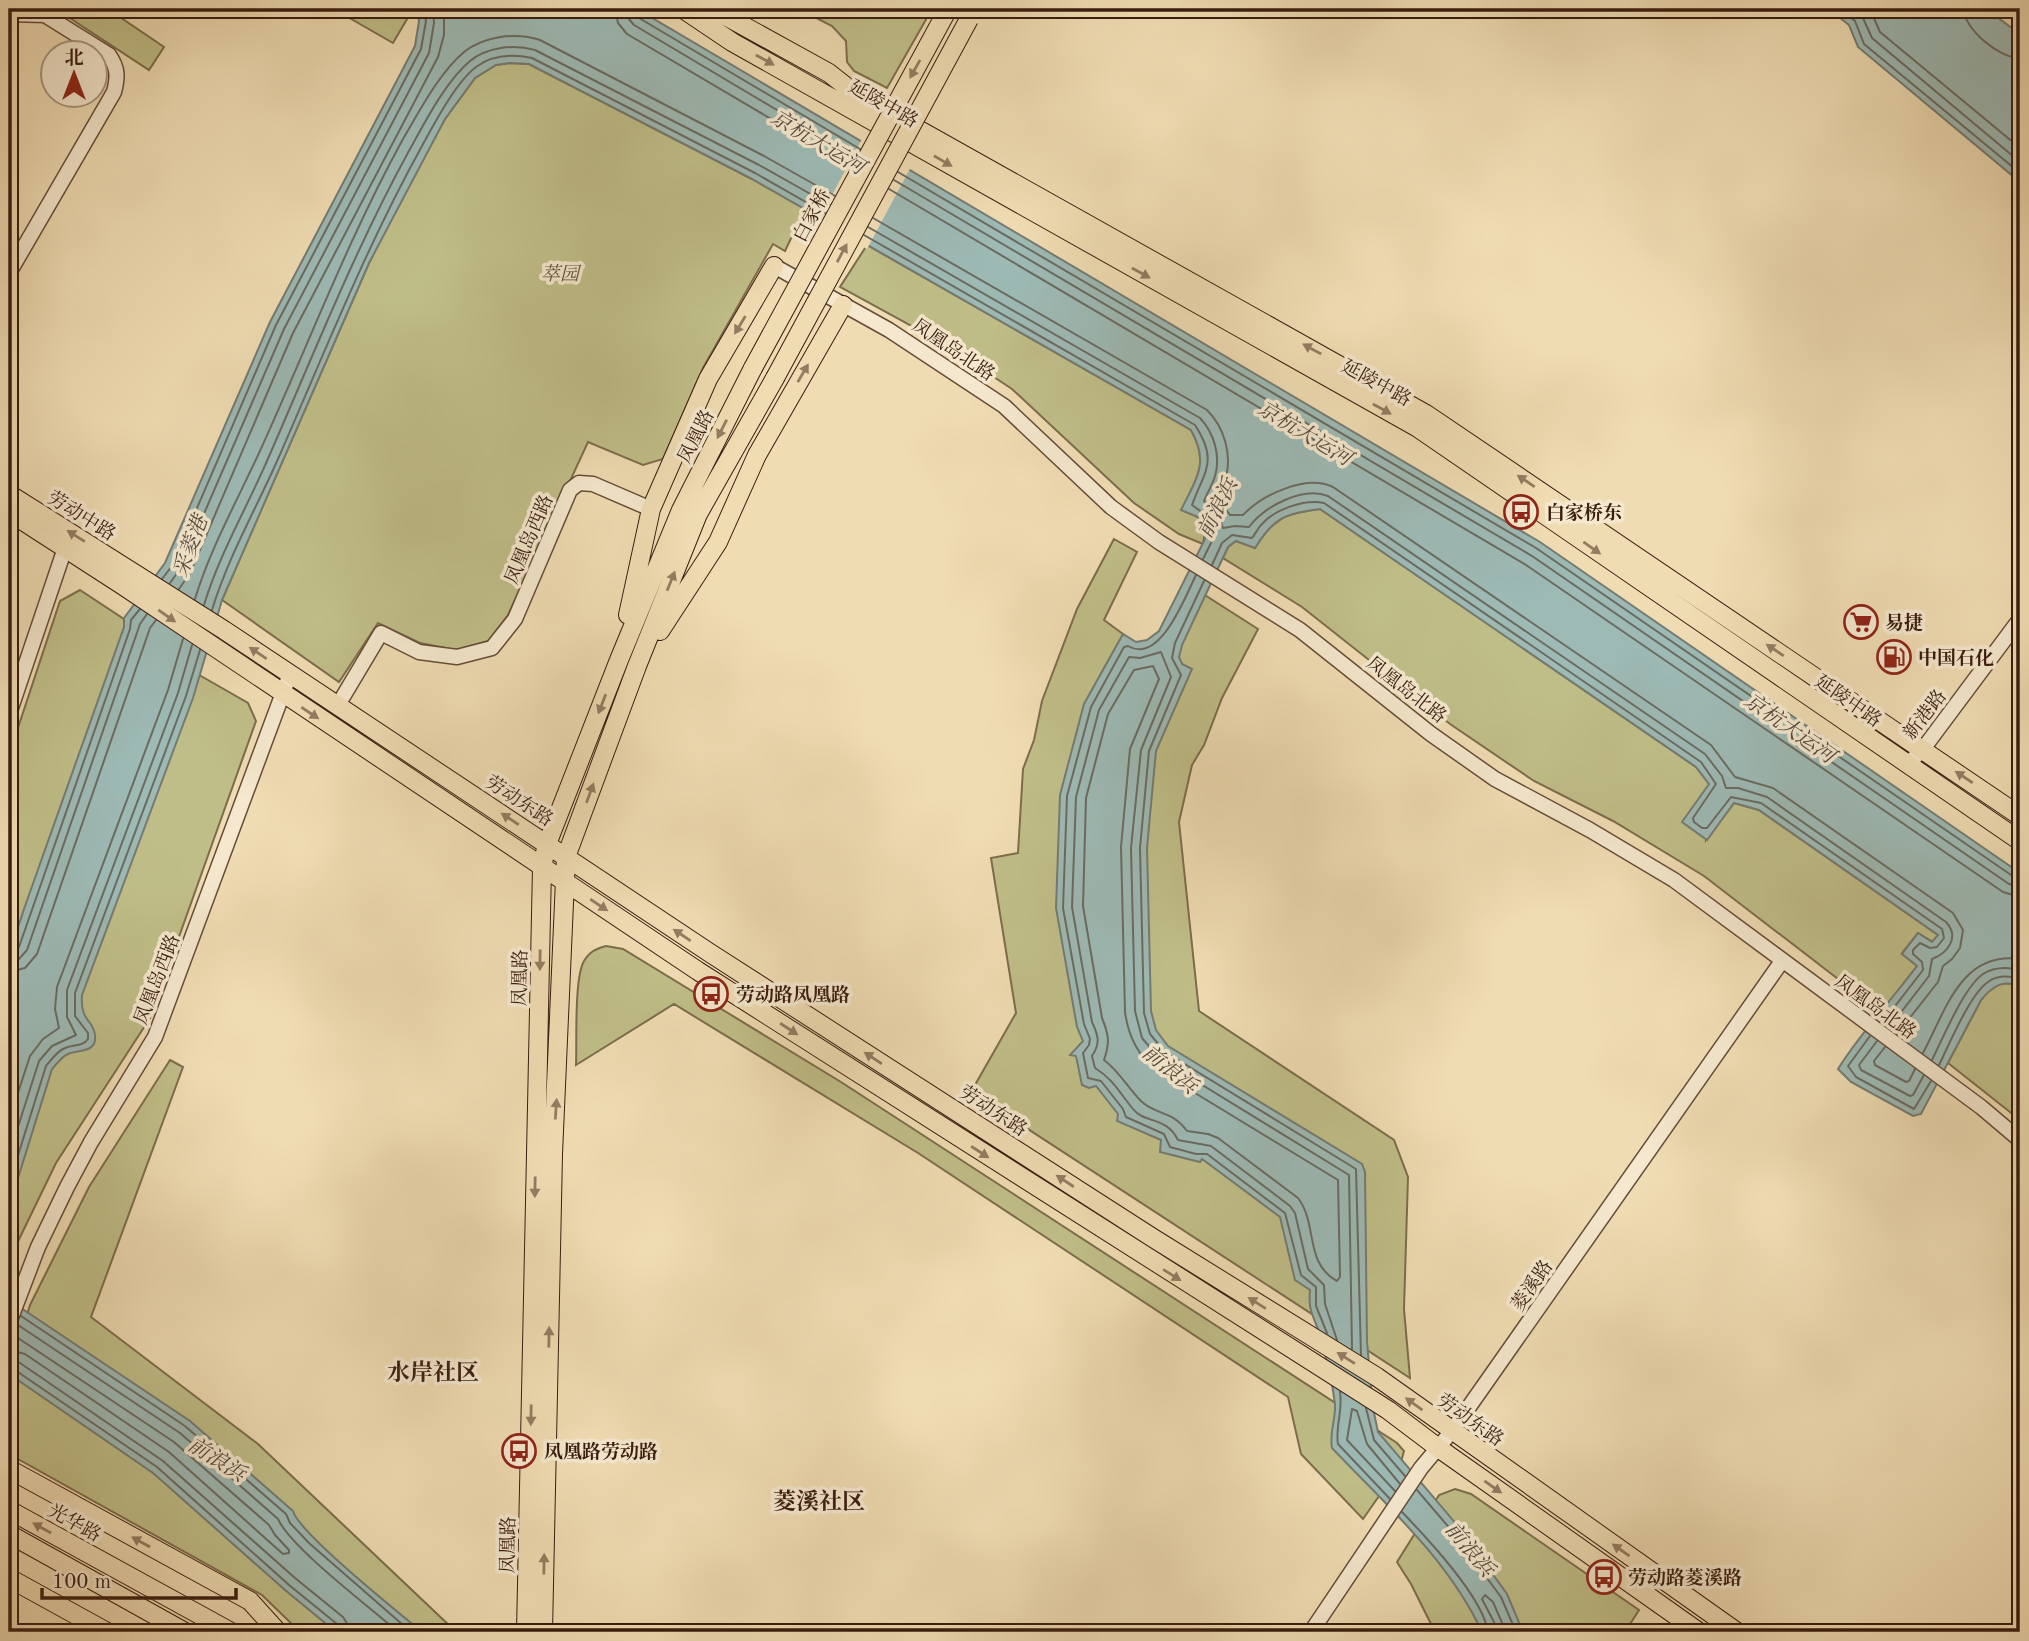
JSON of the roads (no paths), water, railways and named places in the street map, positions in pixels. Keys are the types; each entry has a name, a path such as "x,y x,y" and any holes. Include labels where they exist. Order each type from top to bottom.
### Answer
{"main road":[{"name":"延陵中路","path":"683,9 717,13 829,73 857,95 1426,414 2020,816"},
{"name":"白家桥","path":"753,368 948,9"},
{"name":"延陵中路","path":"717,13 1067,232 1418,428 2020,841"},
{"name":"凤凰路","path":"542,1632 553,1154 566,857 636,666 698,514 775,377 970,14"},
{"path":"619,660 651,509 708,379 774,266"},
{"path":"636,666 718,542 757,455 843,305"},
{"name":"凤凰路","path":"526,1632 542,867 547,844 681,510 753,368"},
{"name":"劳动中路","path":"9,495 128,578"},
{"name":"劳动中路","path":"9,512 65,548 128,578"},
{"path":"128,578 212,648 698,971 1388,1410 1699,1632"},
{"name":"劳动东路","path":"128,578 224,630 745,976 1377,1377 1737,1632"},
{"path":"9,1469 250,1601 278,1632"},
{"name":"光华路","path":"9,1510 230,1632"},
{"path":"9,1534 186,1632"},
{"path":"9,1578 107,1632"}],"street":[{"path":"9,14 45,15 109,55 116,65 117,80 114,92 9,273"},
{"name":"凤凰岛北路","path":"774,266 889,330 1004,406 1111,507 1193,565 1300,630 1431,734 1495,779 1590,830 1674,880 2020,1140"},
{"name":"凤凰岛西路","path":"338,705 381,633 419,652 457,657 492,648 515,619 570,490 579,483 593,484 651,509"},
{"path":"9,714 65,548"},
{"name":"新港路","path":"1907,765 1923,749 2020,619"},
{"name":"凤凰岛西路","path":"9,1323 38,1247 91,1142 155,1037 290,674"},
{"name":"菱溪路","path":"1311,1632 1421,1468 1452,1431 1782,961"}],"water":[{"path":"416,9 637,9 1540,542 2020,873 2020,988 2009,984 1998,985 1981,1000 1921,1114 1913,1116 1851,1082 1838,1069 1856,1042 1917,966 1902,954 1918,933 1932,942 1938,935 1759,810 1734,803 1707,840 1682,822 1709,784 1696,767 1320,509 1289,515 1275,523 1255,548 1236,541 1228,547 1182,645 1179,657 1182,664 1192,669 1156,751 1147,848 1151,1011 1156,1030 1168,1046 1362,1164 1365,1172 1367,1342 1378,1432 1458,1526 1507,1594 1523,1632 1482,1632 1452,1580 1434,1557 1332,1448 1335,1404 1328,1368 1310,1308 1310,1290 1295,1280 1280,1217 1202,1159 1200,1162 1160,1152 1161,1140 1117,1121 1118,1114 1096,1086 1089,1088 1082,1085 1076,1056 1070,1055 1083,1041 1077,1027 1056,908 1060,795 1084,704 1123,634 1136,642 1147,640 1159,631 1205,539 1206,526 1198,517 1181,510 1199,471 1200,452 1191,430 752,179 529,64 496,65 475,78 445,119 369,263 222,600 193,698 82,995 83,1010 94,1030 95,1041 91,1048 66,1055 52,1069 9,1207 9,955 24,909 124,627 124,618 165,563 270,322 415,46 419,21"},
{"path":"1829,9 1986,9 2020,34 2020,182 1858,47 1849,25"},
{"name":"前浪浜","path":"9,1300 190,1421 293,1511 299,1522 330,1554 422,1632 336,1632 153,1473 9,1374"}],"place":[{"name":"白家桥东","path":"1521,512"},
{"name":"易捷","path":"1861,622"},
{"name":"中国石化","path":"1894,657"},
{"name":"劳动路凤凰路","path":"711,994"},
{"name":"凤凰路劳动路","path":"519,1451"},
{"name":"劳动路菱溪路","path":"1604,1577"}],"district":[{"name":"水岸社区","path":"433,1372"},
{"name":"菱溪社区","path":"819,1501"}],"water label":[{"name":"京杭大运河","path":"818,142"},
{"name":"京杭大运河","path":"1305,433"},
{"name":"采菱港","path":"190,546"},
{"name":"京杭大运河","path":"1790,728"}],"park label":[{"name":"萃园","path":"560,273"}]}
